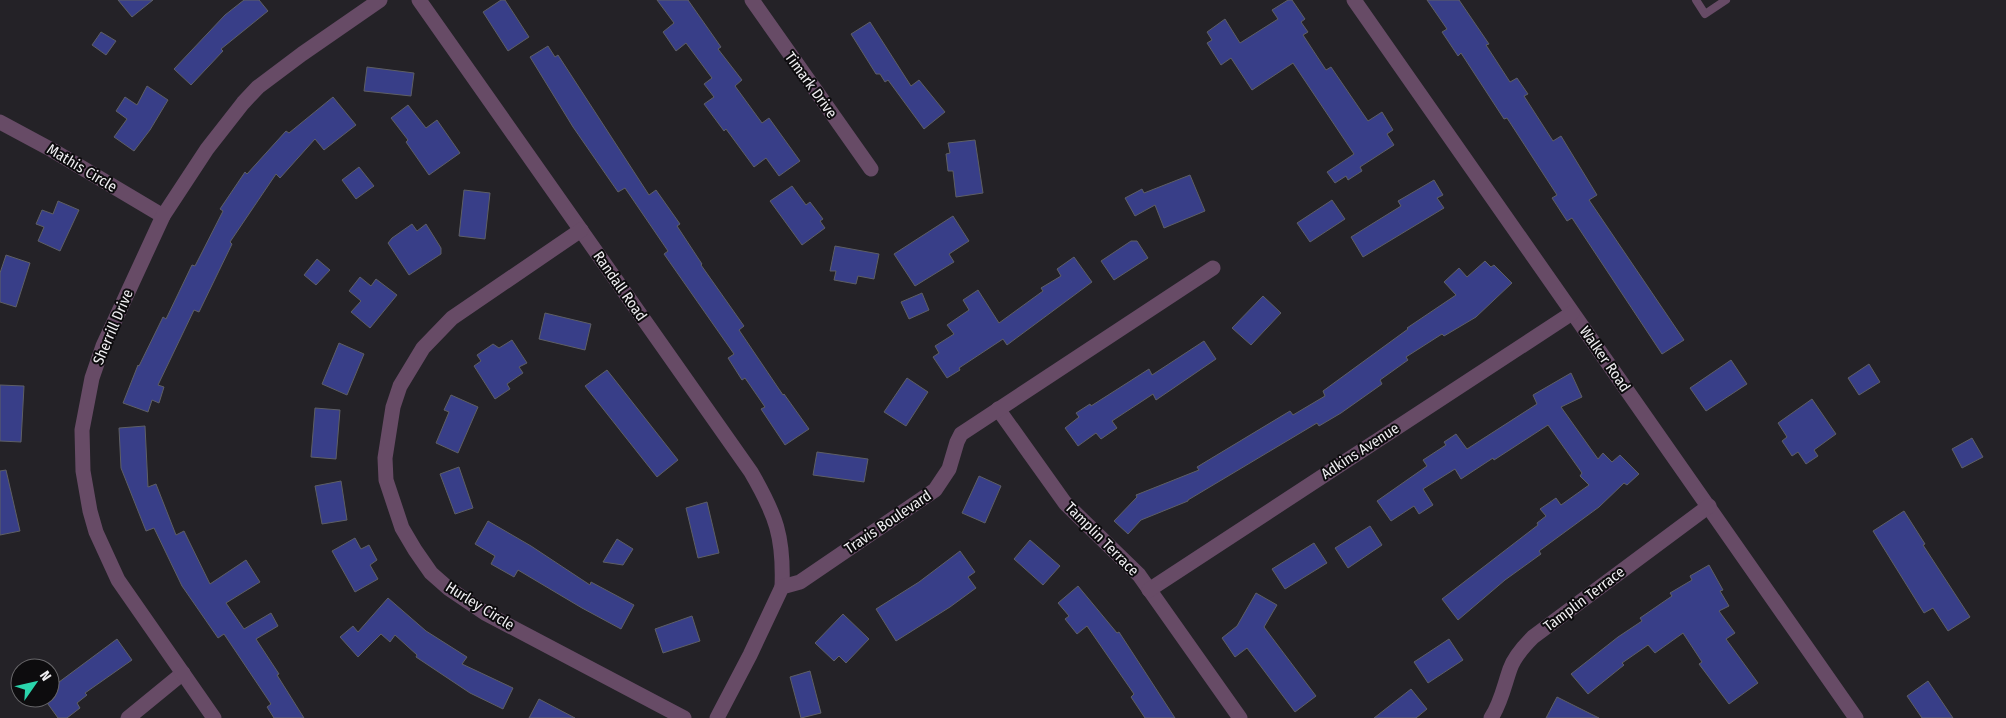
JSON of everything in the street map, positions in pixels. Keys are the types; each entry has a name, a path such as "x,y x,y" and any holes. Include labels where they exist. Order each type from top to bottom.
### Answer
{"street":[{"name":"Sherrill Drive","path":"214,718 118,580 103,550 90,511 83,471 82,430 92,378 103,346 163,216 206,149 258,87 380,0"},
{"name":"Randall Road","path":"420,0 751,472 768,501 777,524 782,545 782,587"},
{"name":"Timark Drive","path":"752,0 871,169"},
{"name":"Walker Road","path":"1354,0 1856,718"},
{"name":"Mathis Circle","path":"0,122 52,150 163,216"},
{"name":"Hurley Circle","path":"581,230 452,318 423,348 403,379 393,407 385,458 386,480 402,528 414,550 431,573 448,588 485,613 684,718"},
{"name":"Travis Boulevard","path":"782,587 800,582 935,490 949,469 961,434 1213,268"},
{"name":"Adkins Avenue","path":"1149,590 1572,313"},
{"name":"Tamplin Terrace","path":"998,409 1065,503 1139,575 1240,718"},
{"name":"Tamplin Terrace","path":"1491,718 1505,689 1510,668 1524,646 1533,637 1708,506"},
{"path":"717,718 750,655 782,587"},
{"path":"128,718 183,673"}],"lane":[{"path":"1696,0 1705,14 1726,0"}],"building":[{"path":"118,0 153,0 132,17"},
{"path":"244,0 259,0 268,11 221,49 223,51 191,85 174,69 225,15"},
{"path":"501,0 505,0 529,37 508,51 483,12"},
{"path":"657,0 688,0 721,47 718,49 742,80 735,86 762,123 769,118 800,161 779,176 766,158 754,167 726,129 724,131 704,104 714,97 704,84 712,78 686,43 676,51 663,32 674,23"},
{"path":"1288,0 1292,0 1305,19 1301,22 1308,32 1303,35 1326,70 1331,67 1368,121 1382,112 1393,130 1387,134 1394,145 1360,167 1362,171 1348,180 1346,176 1335,183 1327,172 1354,154 1293,63 1252,90 1231,58 1221,65 1207,43 1212,40 1207,32 1225,19 1240,43 1278,19 1272,10"},
{"path":"1427,0 1459,0 1489,44 1486,45 1510,82 1517,78 1528,94 1524,96 1553,141 1561,136 1597,195 1589,200 1684,340 1662,354 1572,218 1567,221 1552,198 1557,195 1507,118 1504,119 1461,53 1458,56 1442,32 1447,29"},
{"path":"870,22 911,86 919,80 945,112 924,129 888,80 885,82 880,74 876,74 851,34"},
{"path":"101,32 116,41 106,55 92,45"},
{"path":"548,46 555,57 558,55 649,195 656,190 680,224 677,226 701,265 744,326 739,330 783,395 809,429 785,445 761,409 765,407 745,378 742,380 728,358 734,354 664,254 668,251 625,188 618,192 573,127 530,57"},
{"path":"367,67 414,73 411,96 364,91"},
{"path":"147,86 168,100 150,130 134,151 114,137 127,119 116,111 125,97 137,105"},
{"path":"333,97 356,125 324,150 315,139 280,178 276,174 230,242 232,244 199,312 194,310 158,385 164,387 159,403 152,400 148,412 123,403 138,365 163,317 166,319 192,265 195,266 223,211 220,209 245,172 247,174 286,131 289,133"},
{"path":"408,105 426,128 437,120 460,153 429,175 406,142 408,140 391,118"},
{"path":"975,140 983,193 956,197 953,171 948,171 946,154 950,153 948,143"},
{"path":"359,167 374,186 356,199 342,180"},
{"path":"1190,175 1205,211 1164,228 1155,205 1135,216 1125,198 1142,189 1144,193"},
{"path":"1434,180 1443,195 1437,198 1444,208 1363,257 1351,237 1401,206 1398,201"},
{"path":"792,186 806,205 810,202 823,219 820,221 825,228 802,245 770,201"},
{"path":"464,190 490,193 485,239 459,236"},
{"path":"1332,200 1345,219 1310,242 1297,223"},
{"path":"58,201 79,210 60,251 38,241 44,227 36,224 42,210 53,214"},
{"path":"953,216 969,241 949,254 954,262 915,286 894,254"},
{"path":"412,224 417,231 426,224 441,248 441,254 409,275 388,243"},
{"path":"1131,241 1137,241 1148,258 1114,280 1101,261"},
{"path":"835,246 879,254 874,279 858,276 856,284 834,280 836,271 830,271"},
{"path":"6,255 30,263 16,307 0,302 0,273"},
{"path":"1074,257 1092,282 1007,345 1003,339 947,378 933,357 939,353 935,346 954,334 947,325 969,310 963,300 978,290 999,323 1043,291 1041,288 1061,276 1057,269"},
{"path":"317,259 330,270 316,285 304,275"},
{"path":"1485,261 1491,267 1494,265 1512,283 1476,317 1444,336 1442,334 1406,357 1408,360 1380,380 1382,384 1341,413 1319,426 1317,423 1188,501 1141,520 1128,534 1114,521 1137,497 1136,495 1199,470 1197,467 1290,411 1293,415 1325,396 1323,391 1407,328 1456,295 1444,282 1459,268 1467,277"},
{"path":"360,277 371,286 376,279 397,295 370,328 351,312 361,301 349,291"},
{"path":"922,293 929,310 909,319 901,302"},
{"path":"1263,296 1281,313 1251,345 1232,328"},
{"path":"545,313 591,324 585,350 539,339"},
{"path":"512,340 527,363 519,367 523,373 507,384 510,389 495,399 474,366 481,361 477,355 493,344 499,348"},
{"path":"1204,341 1216,359 1156,400 1153,394 1112,421 1117,428 1101,439 1096,433 1078,446 1065,428 1079,417 1076,413 1090,404 1091,406 1149,369 1152,375"},
{"path":"339,343 364,354 347,395 322,384"},
{"path":"1731,360 1747,384 1706,411 1690,388"},
{"path":"1869,364 1880,382 1859,395 1848,378"},
{"path":"607,370 678,460 657,477 585,386"},
{"path":"1571,373 1582,397 1561,407 1598,459 1603,453 1612,462 1620,455 1639,474 1627,485 1624,483 1599,507 1539,551 1541,554 1505,580 1458,620 1442,599 1538,525 1537,523 1546,516 1540,509 1556,498 1561,505 1589,485 1580,476 1582,473 1548,425 1461,479 1455,469 1423,489 1433,505 1419,514 1414,506 1391,521 1377,501 1427,466 1423,460 1446,445 1444,442 1456,434 1467,449 1537,404 1533,395"},
{"path":"907,378 928,392 906,426 884,412"},
{"path":"0,385 24,386 21,442 0,441"},
{"path":"451,395 478,407 458,453 436,443 449,412 444,410"},
{"path":"1812,399 1836,434 1814,450 1818,456 1806,464 1798,452 1792,456 1782,441 1787,437 1778,423"},
{"path":"315,408 340,410 336,459 311,457"},
{"path":"145,426 148,487 156,484 176,535 184,531 210,584 246,560 260,582 226,603 244,629 271,613 278,626 256,639 304,718 274,718 267,707 271,704 224,634 218,638 182,586 154,528 146,531 121,468 119,428"},
{"path":"1972,438 1983,457 1962,468 1952,449"},
{"path":"817,452 868,459 864,482 813,475"},
{"path":"459,467 473,508 455,514 440,474"},
{"path":"6,470 20,531 0,535 0,471"},
{"path":"979,476 1001,486 985,523 962,513"},
{"path":"341,481 347,520 322,524 315,486"},
{"path":"707,502 719,553 698,558 686,508"},
{"path":"1904,511 1925,544 1923,545 1970,617 1948,631 1933,608 1924,613 1873,531"},
{"path":"488,521 531,546 590,585 591,582 634,605 621,629 518,570 514,577 491,564 495,556 475,544"},
{"path":"1370,526 1382,545 1348,568 1335,548"},
{"path":"355,538 361,549 369,545 377,560 370,565 378,579 355,592 332,551"},
{"path":"617,539 633,549 623,565 603,562"},
{"path":"1030,540 1060,566 1043,585 1014,559"},
{"path":"1314,543 1327,563 1285,589 1272,569"},
{"path":"960,551 975,572 968,577 976,588 896,641 876,609 919,582"},
{"path":"1709,565 1723,590 1720,591 1729,606 1719,611 1735,633 1726,639 1758,683 1729,704 1699,664 1702,662 1683,633 1655,653 1648,645 1622,663 1624,665 1588,694 1571,674 1618,637 1642,621 1640,618 1672,596 1670,593 1692,580 1690,576"},
{"path":"1078,586 1117,633 1119,632 1175,718 1145,718 1131,697 1134,694 1087,626 1077,634 1065,619 1069,616 1058,603"},
{"path":"1256,593 1277,605 1264,627 1316,696 1295,712 1247,648 1235,657 1222,638 1237,626"},
{"path":"388,598 426,631 467,657 462,664 513,688 503,709 470,693 416,657 417,655 395,635 390,642 381,634 358,657 340,637 353,626 358,632"},
{"path":"843,614 869,639 846,663 839,656 834,661 815,643"},
{"path":"692,616 700,641 663,653 655,629"},
{"path":"117,639 132,660 85,693 87,695 77,703 80,708 67,718 58,718 51,708 60,708 60,681"},
{"path":"1449,639 1463,660 1428,683 1414,662"},
{"path":"810,671 821,713 801,718 790,677"},
{"path":"1928,681 1953,718 1922,718 1907,696"},
{"path":"1411,689 1427,709 1416,718 1374,718"},
{"path":"1557,697 1599,718 1546,718"},
{"path":"539,699 575,718 529,718"}]}
